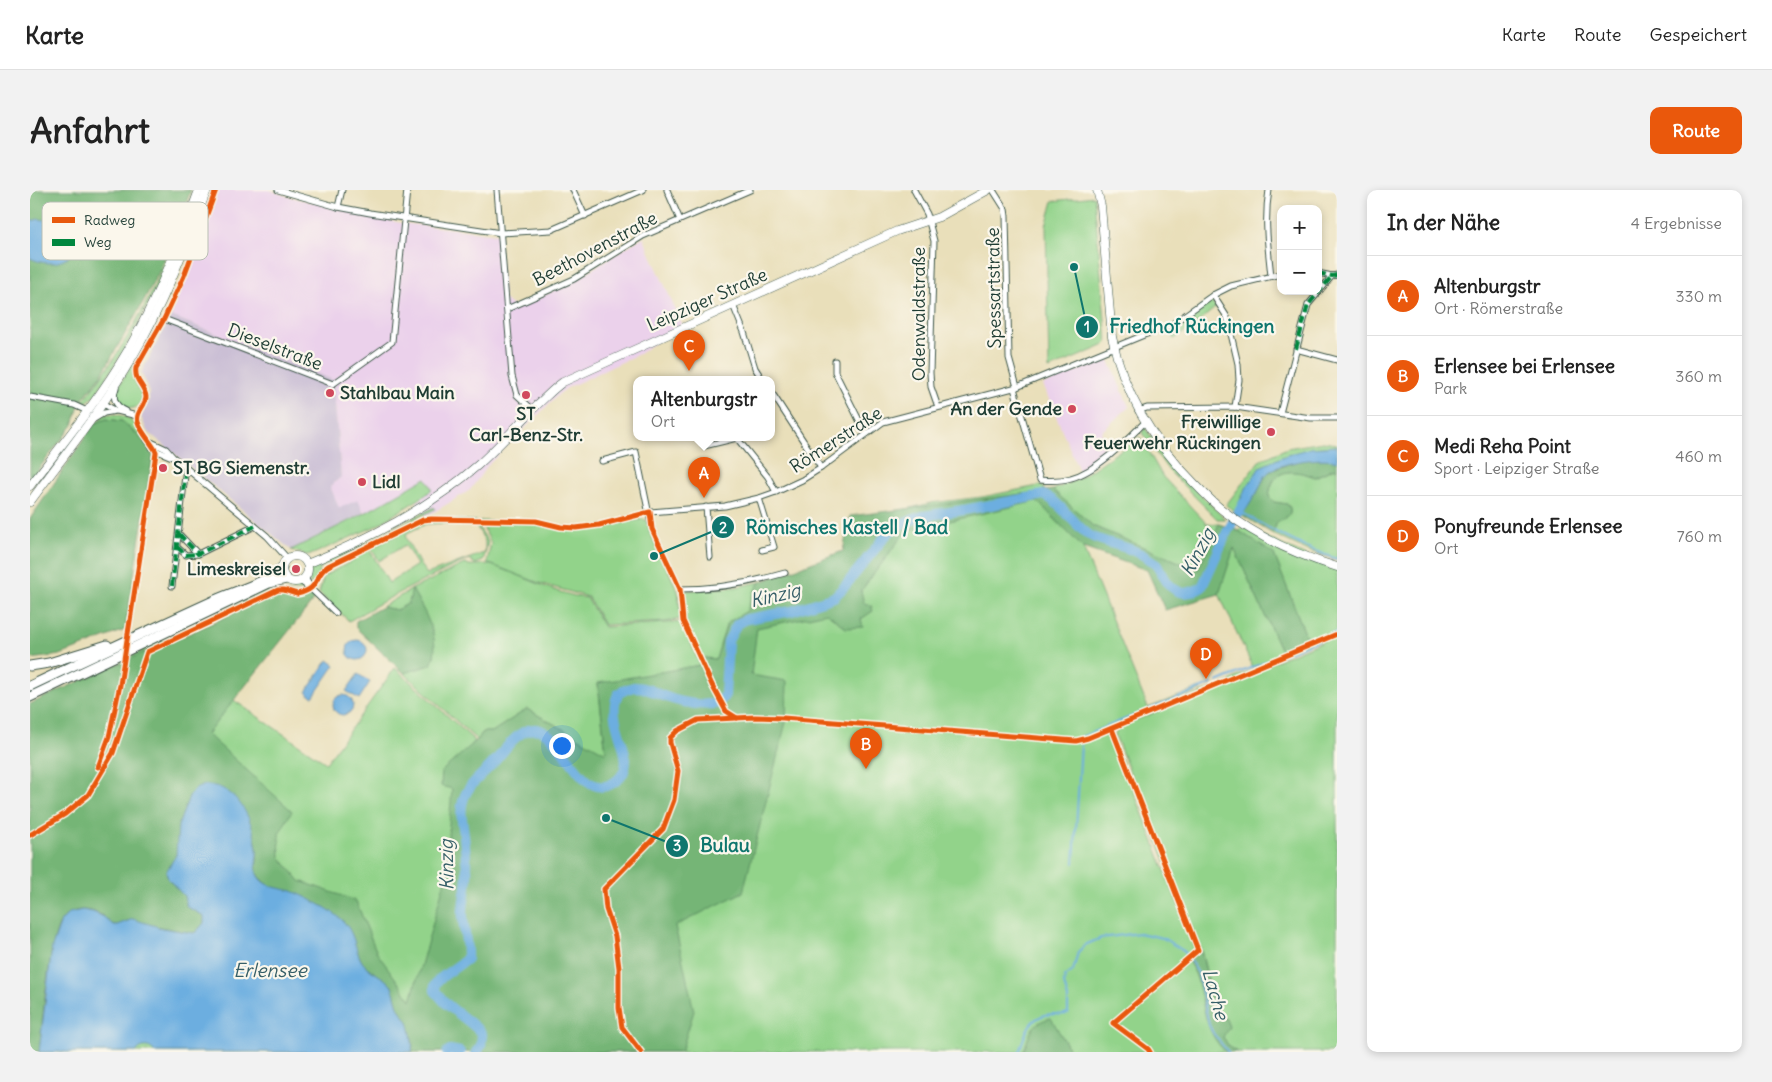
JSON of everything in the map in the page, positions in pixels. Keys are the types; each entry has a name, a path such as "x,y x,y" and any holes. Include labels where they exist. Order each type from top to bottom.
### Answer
{"highway":[{"path":"30,686 276,574 282,568"},
{"path":"30,697 269,584 286,579"},
{"path":"30,666 143,633"}],"main road":[{"path":"194,202 199,190"},
{"path":"202,202 207,190"},
{"name":"Leipziger Straße","path":"307,564 356,544 390,526 445,491 488,456 562,382 897,231 939,217 988,190"},
{"path":"1097,190 1101,206 1106,278 1114,347 1124,379 1145,422 1178,467 1223,511 1293,551 1337,567"},
{"path":"30,486 87,411 127,352 172,260"},
{"path":"30,502 102,404 133,357 162,302 180,260"},
{"path":"298,556 304,559 307,564 308,572 302,579 293,582 286,579 282,574 282,568 287,558 298,556"}],"street":[{"path":"208,212 216,190"},
{"path":"278,190 338,206 404,219 501,233 551,230 643,190"},
{"path":"338,206 342,190"},
{"path":"404,219 407,190"},
{"path":"497,190 512,376 517,395 533,410"},
{"path":"573,190 585,216"},
{"path":"667,190 680,220"},
{"name":"Beethovenstraße","path":"507,309 574,279 643,236 750,190"},
{"name":"Odenwaldstraße","path":"914,190 929,220 934,241 930,373 931,387 938,408"},
{"name":"Spessartstraße","path":"993,190 1005,209 1006,216 1010,358 1016,388"},
{"path":"1269,190 1266,228 1271,276"},
{"name":"Dieselstraße","path":"164,319 333,384 392,342 404,219"},
{"path":"190,260 164,319 136,368 136,377 146,396 138,416 140,426 147,440 166,449 273,542 287,558"},
{"path":"1322,274 1335,276"},
{"name":"Römerstraße","path":"650,512 725,506 776,492 802,480 821,468 883,422 1016,388 1114,347 1168,327 1213,295 1231,286 1277,275"},
{"path":"1280,414 1308,305 1335,276"},
{"path":"1213,295 1227,317 1238,364 1239,380 1235,406"},
{"path":"733,305 755,368 760,376"},
{"path":"1296,349 1337,360"},
{"path":"835,361 835,372 866,434"},
{"path":"118,381 114,402 121,409 138,416"},
{"path":"1016,388 1040,480 1061,480 1085,473 1145,422"},
{"path":"99,393 102,404 117,411 138,416"},
{"path":"30,398 74,405 87,411 102,404"},
{"path":"775,398 821,468"},
{"path":"1138,411 1147,408 1235,406 1311,418 1337,418"},
{"path":"86,426 87,411"},
{"path":"86,426 104,413 117,411"},
{"path":"704,446 722,441"},
{"path":"740,441 768,477 776,492"},
{"path":"602,461 636,452 650,512 652,529 680,590 737,586 785,573"},
{"path":"172,586 186,468"},
{"path":"759,498 774,547 762,550"},
{"path":"706,507 710,557"},
{"path":"177,547 186,555 198,554 255,526"},
{"path":"179,534 198,554"},
{"path":"302,579 336,613"}],"shaded area":[{"path":"212,190 270,190 286,196 401,223 498,234 504,299 516,309 575,280 643,237 682,324 639,354 567,388 559,394 488,465 470,490 426,517 417,502 427,494 426,478 365,513 357,501 339,509 330,486 341,477 333,380 171,316 189,260 208,260 208,202"},
{"path":"171,316 333,380 341,477 330,486 339,508 358,500 364,513 291,550 147,431 141,417 149,400 149,393 148,386 141,373"},
{"path":"1108,358 1129,407 1101,432 1109,451 1084,472 1080,473 1043,385"}],"green space":[{"path":"30,190 191,190 186,202 42,202 42,221 30,222"},
{"path":"1094,196 1107,343 1049,369 1046,226 1053,201"},
{"path":"30,258 53,263 56,260 164,260 136,315 100,377 80,402 73,425 30,480"},
{"path":"166,260 168,260 161,279 124,350 95,395 88,401 82,402 133,327"},
{"path":"1209,300 1216,307 1195,325 1174,339 1169,331 1189,318"},
{"path":"133,362 135,364 133,374 142,400 135,408 131,408 118,403 116,391"},
{"path":"104,415 124,416 129,419 136,426 146,443 122,421 106,419 94,424"},
{"path":"106,419 122,421 146,443 153,456 125,630 60,655 30,659 30,519 94,424"},
{"path":"1144,427 1175,469 1225,519 1217,519 1169,471 1142,433"},
{"path":"1140,437 1163,477 1207,524 1219,524 1198,570 1092,526 1053,490 1078,479"},
{"path":"1323,442 1337,444 1337,446 1310,448 1245,490 1235,511 1226,505 1259,461 1287,448"},
{"path":"1308,459 1332,459 1337,461 1337,470 1334,468 1315,477 1307,474 1284,473 1274,480 1269,497 1274,502 1287,504 1290,508 1290,513 1285,519 1277,522 1273,534 1242,515 1267,473 1288,464"},
{"path":"1335,468 1337,470 1337,560 1309,551 1273,534 1277,522 1285,519 1290,513 1290,508 1287,504 1274,502 1269,497 1274,480 1285,472 1299,472 1315,477"},
{"path":"426,478 432,489 427,494 376,526 313,554 306,555 291,550 365,513"},
{"path":"1043,485 1048,505 1083,548 1148,708 1200,688 1201,690 1109,728 1199,957 1198,961 1190,955 1186,957 1196,976 1209,1027 1226,1052 1071,1052 1060,1034 1058,1052 30,1052 207,734 232,699 326,763 395,668 475,741 471,745 593,766 708,691 738,617 727,623 716,659 704,658 703,661 685,621 681,591 736,587 760,582 753,593 749,609 830,580 903,510 931,503 982,497"},
{"path":"1053,490 1093,526 1198,570 1219,524 1239,531 1274,554 1309,644 1283,655 1234,548 1219,594 1165,610 1147,570 1083,548 1037,501 906,531 861,591 864,603 871,605 873,611 861,619 863,627 846,628 827,613 757,628 751,675 787,681 786,722 743,892 675,926 694,1011 681,1052 412,1052 413,1044 407,1021 398,1007 392,986 363,964 346,924 325,908 269,886 263,881 257,873 257,849 251,825 190,794 178,826 178,848 168,879 184,896 187,907 204,916 204,923 193,933 127,921 114,925 102,915 88,910 76,911 66,916 57,929 53,944 39,1052 30,1052 30,704 144,652 145,654 277,593 283,592 299,596 316,597 207,734 292,811 279,834 280,857 300,881 356,901 377,953 411,1000 444,884 452,789 441,786 442,771 477,740 483,732 492,732 527,709 606,753 598,683 700,665 704,658 716,659 727,623 747,611 753,593 760,582 843,551 850,516"},
{"path":"434,507 435,509 321,567 315,582 311,584 309,581 313,567 355,548"},
{"path":"644,519 648,522 650,533 678,591 681,619 665,622 604,625 588,597 539,583 487,563 491,543 480,521 535,523 559,529 576,530"},
{"path":"426,521 475,521 488,542 483,561 475,564 469,559 408,588 349,621 319,593 324,576 354,560 353,557 369,549 389,583 417,565 405,545 379,561 371,548","holes":["426,524 475,524 485,541 484,553 427,574 420,565 406,538 407,533"]},
{"path":"1243,527 1337,570 1337,632 1309,644 1274,555 1239,531"},
{"path":"1234,547 1283,655 1253,668 1219,594"},
{"path":"464,564 491,565 562,593 587,598 604,627 682,622 700,665 598,684 606,754 527,709 492,732 483,732 477,740 404,673 434,657 431,631 425,614 412,590 409,603 397,610 382,607 412,589"},
{"path":"285,581 298,584 304,590 297,591 277,587 128,660 128,657"},
{"path":"412,589 430,626 435,646 431,665 404,673 356,628 356,621 382,607 397,610 409,603"},
{"path":"1337,635 1337,1052 1238,1052 1230,1048 1223,1037 1201,951 1115,735 1116,731 1123,725 1222,686 1233,679"},
{"path":"1201,951 1216,1013 1226,1019 1229,1027 1223,1037 1230,1048 1238,1052 1226,1052 1218,1043 1209,1026 1197,978 1188,960"},
{"path":"1051,1018 1071,1052 1023,1052 1035,1026"}],"water":[{"path":"38,219 42,220 42,260 62,260 45,263 30,258 30,222"},
{"path":"1337,446 1337,461 1321,459 1300,461 1271,470 1242,515 1235,511 1245,490 1260,467 1284,456 1310,448"},
{"path":"353,640 361,640 367,646 367,654 361,660 353,660 347,654 347,646"},
{"path":"328,660 335,665 313,697 306,692"},
{"path":"358,674 370,682 359,699 346,691"},
{"path":"339,695 347,695 353,701 353,709 347,715 339,715 333,709 333,701"},
{"name":"Erlensee","path":"205,785 217,786 227,791 235,798 248,817 257,850 256,872 263,882 300,894 334,913 347,926 363,963 392,986 399,1008 408,1022 412,1037 412,1052 155,1052 151,1048 145,1047 140,1048 136,1052 39,1052 52,947 61,921 69,913 82,910 104,917 113,925 133,919 162,928 193,933 204,923 204,916 187,907 184,896 168,879 166,872 176,855 178,826 190,794 197,788"}],"waterway":[{"name":"Kinzig","path":"476,1052 481,1046 482,1034 475,1026 445,1003 435,991 435,985 438,980 467,959 463,916 467,874 461,814 465,795 519,735 534,729 546,733 557,744 578,772 589,782 602,787 616,781 623,773 626,763 625,752 615,716 615,704 619,693 638,687 689,703 719,703 725,695 728,641 737,624 747,619 792,611 834,597 888,533 901,524 923,516 1043,495 1061,507 1089,535 1132,550 1152,561 1171,587 1186,593 1202,587 1227,532 1244,503"},
{"path":"1243,513 1288,539 1337,559"},
{"path":"1217,682 1337,632"},
{"path":"1081,737 1212,684"},
{"path":"1074,863 1081,744"},
{"name":"Lache","path":"1019,1052 1026,1032 1033,1021 1045,1015 1068,1013 1068,998 1064,984 1065,977 1073,971 1078,952 1085,945 1101,938 1139,933 1163,938 1182,950 1188,957 1198,973 1209,1025 1228,1052"},
{"name":"Kinzig","path":"447,1052 450,1050 460,1052"}],"marked path":[{"path":"1322,274 1337,275"},
{"path":"1296,349 1308,305 1332,276"},
{"path":"172,586 186,467"},
{"path":"179,534 198,554 255,526"},
{"path":"177,547 186,555 198,554"}],"cycle path":[{"path":"208,212 216,190"},
{"path":"98,767 109,737 120,685 156,453 137,418 146,397 144,389 138,380 136,368 164,319 190,260"},
{"path":"30,835 65,814 88,795 113,753 147,652 278,590 297,594 305,592 313,586 320,574 328,566 423,520 536,521 561,527 576,528 599,525 650,512 652,529 680,589 683,621 726,711 737,718"},
{"path":"641,1052 622,1027 619,1008 619,968 615,936 606,909 604,889 663,829 674,800 678,771 670,738 677,731 698,720 755,717 1076,741 1088,738 1337,634"},
{"path":"1112,729 1198,950 1113,1023 1150,1052"}],"place":[{"name":"Friedhof Rückingen","path":"1074,267"},
{"name":"Medi Reha Point","path":"689,371"},
{"name":"Stahlbau Main","path":"330,393"},
{"name":"ST Carl-Benz-Str.","path":"526,395"},
{"name":"An der Gende","path":"1072,409"},
{"name":"Freiwillige Feuerwehr Rückingen","path":"1271,432"},
{"name":"ST BG Siemenstr.","path":"163,468"},
{"name":"Lidl","path":"362,482"},
{"name":"Altenburgstr","path":"704,498"},
{"name":"Römisches Kastell / Bad","path":"654,556"},
{"name":"Limeskreisel","path":"296,569"},
{"name":"Ponyfreunde Erlensee","path":"1206,679"},
{"name":"Erlensee bei Erlensee","path":"866,769"},
{"name":"Bulau","path":"606,818"}]}
